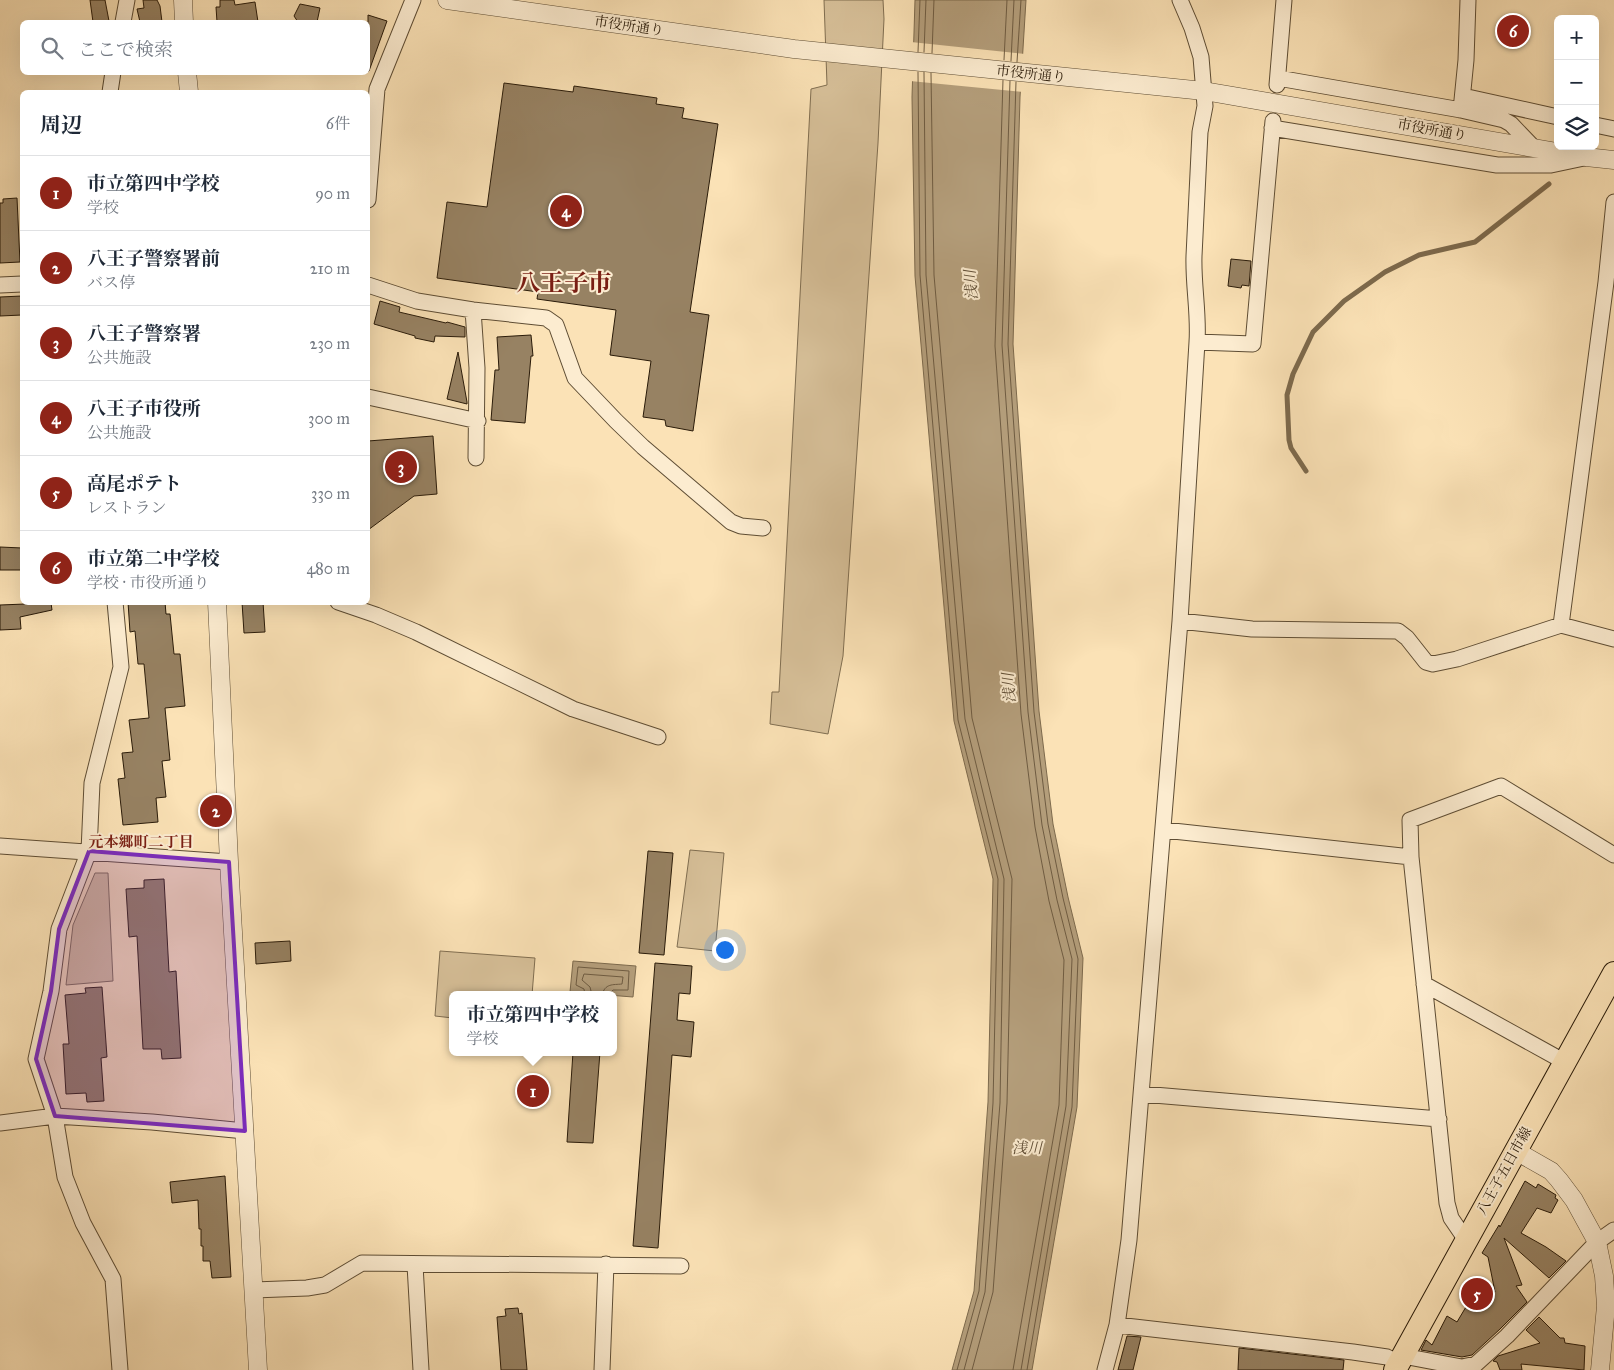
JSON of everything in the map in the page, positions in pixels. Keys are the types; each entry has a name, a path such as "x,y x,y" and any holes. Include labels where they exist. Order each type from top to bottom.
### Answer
{"main road":[{"name":"八王子五日市線","path":"1399,1363 1614,973"}],"street":[{"path":"123,20 127,0"},
{"path":"183,0 184,20"},
{"path":"370,175 377,89 413,0"},
{"name":"市役所通り","path":"447,0 794,49 1200,91 1586,157 1614,160"},
{"path":"1105,1370 1117,1324 1129,1240 1142,1094 1180,621 1198,325 1193,276 1200,132 1205,106 1200,91 1199,50 1180,0"},
{"path":"1284,0 1277,82 1462,103 1554,116"},
{"path":"1462,103 1468,0"},
{"path":"110,90 113,75"},
{"path":"187,75 189,90"},
{"path":"1462,103 1511,124 1534,147"},
{"path":"1197,342 1254,344 1273,124 1497,165 1551,165 1586,157"},
{"path":"1599,126 1614,129"},
{"path":"1561,624 1606,282 1614,202"},
{"path":"0,285 20,284"},
{"path":"370,286 417,301 473,310 546,318 556,325 575,378 616,421 731,522 741,526 763,528"},
{"path":"473,310 477,368 478,421 476,458"},
{"path":"370,397 478,421"},
{"path":"115,605 121,667 92,783 89,851 59,929 51,992 36,1059 55,1116 65,1176 83,1223 113,1279 120,1370"},
{"path":"217,605 229,862 258,1370"},
{"path":"347,605 416,632 573,709 658,737"},
{"path":"1180,621 1252,629 1398,631 1407,638 1426,662 1433,664 1457,659 1561,624 1614,638"},
{"path":"1466,1240 1451,1218 1447,1203 1411,857 1410,820 1501,786 1614,855"},
{"path":"1164,830 1411,857"},
{"path":"0,846 229,862"},
{"path":"1424,984 1565,1062"},
{"path":"1142,1094 1439,1119"},
{"path":"0,1123 55,1116 152,1122 245,1131"},
{"path":"1516,1151 1551,1171 1574,1200 1597,1242 1604,1276 1606,1306 1600,1370"},
{"path":"1117,1324 1353,1352 1387,1357 1399,1363 1462,1367 1476,1364 1507,1336 1597,1242 1614,1230"},
{"path":"253,1290 307,1288 325,1285 362,1263 415,1265 606,1264 681,1266"},
{"path":"602,1370 606,1264"},
{"path":"415,1265 421,1370"}],"highlighted area":[{"path":"89,851 229,862 245,1131 55,1116 36,1059 51,991 59,929"}],"shaded area":[{"path":"824,0 883,0 884,19 878,143 843,656 828,734 770,724 772,692 779,692 811,89 827,85"},
{"path":"690,850 724,853 715,951 677,947"},
{"path":"95,873 108,873 113,981 66,985 73,925"},
{"path":"440,951 535,958 532,991 449,991 449,1018 435,1016"}],"water":[{"name":"浅川","path":"915,0 1026,0 1020,97 1013,344 1039,711 1053,824 1083,958 1077,1107 1032,1370 952,1370 974,1291 988,1102 993,879 954,721 915,276 912,97"},
{"path":"573,961 636,966 633,997 617,996 617,991 570,991"}],"pier":[{"path":"911,42 1025,54 1023,92 910,81"}],"building":[{"path":"90,0 105,0 109,20 93,20"},
{"path":"143,0 157,0 160,6 162,20 140,20 137,9 144,8"},
{"path":"220,0 234,0 235,5 255,2 258,20 217,20 216,7 220,7"},
{"path":"300,4 320,8 317,20 297,20 294,16"},
{"path":"368,15 387,21 370,68 370,20 368,20"},
{"path":"504,83 573,92 574,86 657,98 656,104 684,108 682,118 718,124 690,312 709,315 693,431 666,426 665,420 643,417 651,361 610,355 616,310 537,299 538,292 437,278 447,202 487,207"},
{"path":"17,198 20,262 0,263 0,203 3,203 3,199"},
{"path":"1231,259 1251,261 1249,286 1242,285 1241,288 1228,286"},
{"path":"20,296 20,315 0,316 0,297"},
{"path":"380,301 400,307 399,312 465,327 465,337 435,336 434,342 415,338 415,336 374,324"},
{"path":"531,335 533,356 531,356 525,423 491,420 495,370 499,370 497,337"},
{"path":"458,352 467,402 467,404 447,399"},
{"path":"433,436 437,494 414,496 370,529 370,441"},
{"path":"0,547 20,548 20,570 0,570"},
{"path":"0,605 51,605 52,610 20,617 21,629 0,630"},
{"path":"128,605 165,605 166,614 170,614 174,654 180,654 185,706 165,708 170,760 162,761 166,797 156,798 158,822 123,825 118,779 125,778 122,753 133,752 129,720 149,718 144,664 138,664 135,631 130,632"},
{"path":"242,605 263,605 265,632 244,633"},
{"path":"648,851 673,853 664,955 639,953"},
{"path":"164,879 169,972 176,971 181,1058 162,1059 161,1049 143,1049 137,936 129,937 126,889 144,888 144,880"},
{"path":"290,941 291,961 256,964 255,943"},
{"path":"655,963 692,966 690,994 679,993 677,1020 694,1022 691,1057 672,1055 658,1248 633,1246"},
{"path":"102,987 107,1057 101,1058 104,1101 87,1102 86,1093 66,1094 63,1044 69,1044 65,995 86,993 85,988"},
{"path":"573,1056 600,1056 593,1143 567,1142"},
{"path":"225,1176 231,1277 212,1278 210,1261 203,1261 198,1200 172,1203 170,1182"},
{"path":"1525,1181 1536,1188 1538,1184 1556,1195 1555,1198 1558,1200 1551,1213 1537,1208 1521,1233 1566,1261 1549,1278 1504,1238 1522,1285 1516,1286 1527,1302 1472,1355 1462,1357 1421,1350 1426,1340 1432,1345 1447,1316 1457,1322 1479,1285 1495,1292 1488,1257 1482,1253 1499,1225 1500,1227"},
{"path":"518,1308 519,1314 522,1313 527,1370 501,1370 497,1317 506,1316 505,1309"},
{"path":"1539,1317 1560,1338 1564,1338 1565,1343 1585,1346 1584,1370 1521,1364 1522,1370 1500,1370 1497,1362 1493,1361 1498,1356 1540,1343 1526,1330"},
{"path":"1127,1336 1141,1337 1133,1370 1118,1370"},
{"path":"1239,1348 1344,1360 1343,1370 1238,1370"}],"waterway":[{"path":"1306,471 1291,448 1287,395 1293,374 1313,332 1344,301 1385,272 1419,255 1475,242 1549,184"}],"place":[{"name":"市立第二中学校","path":"1513,31"},
{"name":"八王子市役所","path":"566,211"},
{"name":"八王子警察署","path":"401,467"},
{"name":"八王子警察署前","path":"216,811"},
{"name":"市立第四中学校","path":"533,1091"},
{"name":"高尾ポテト","path":"1477,1294"}],"district":[{"name":"八王子市","path":"564,283"},
{"name":"元本郷町二丁目","path":"141,842"}]}
